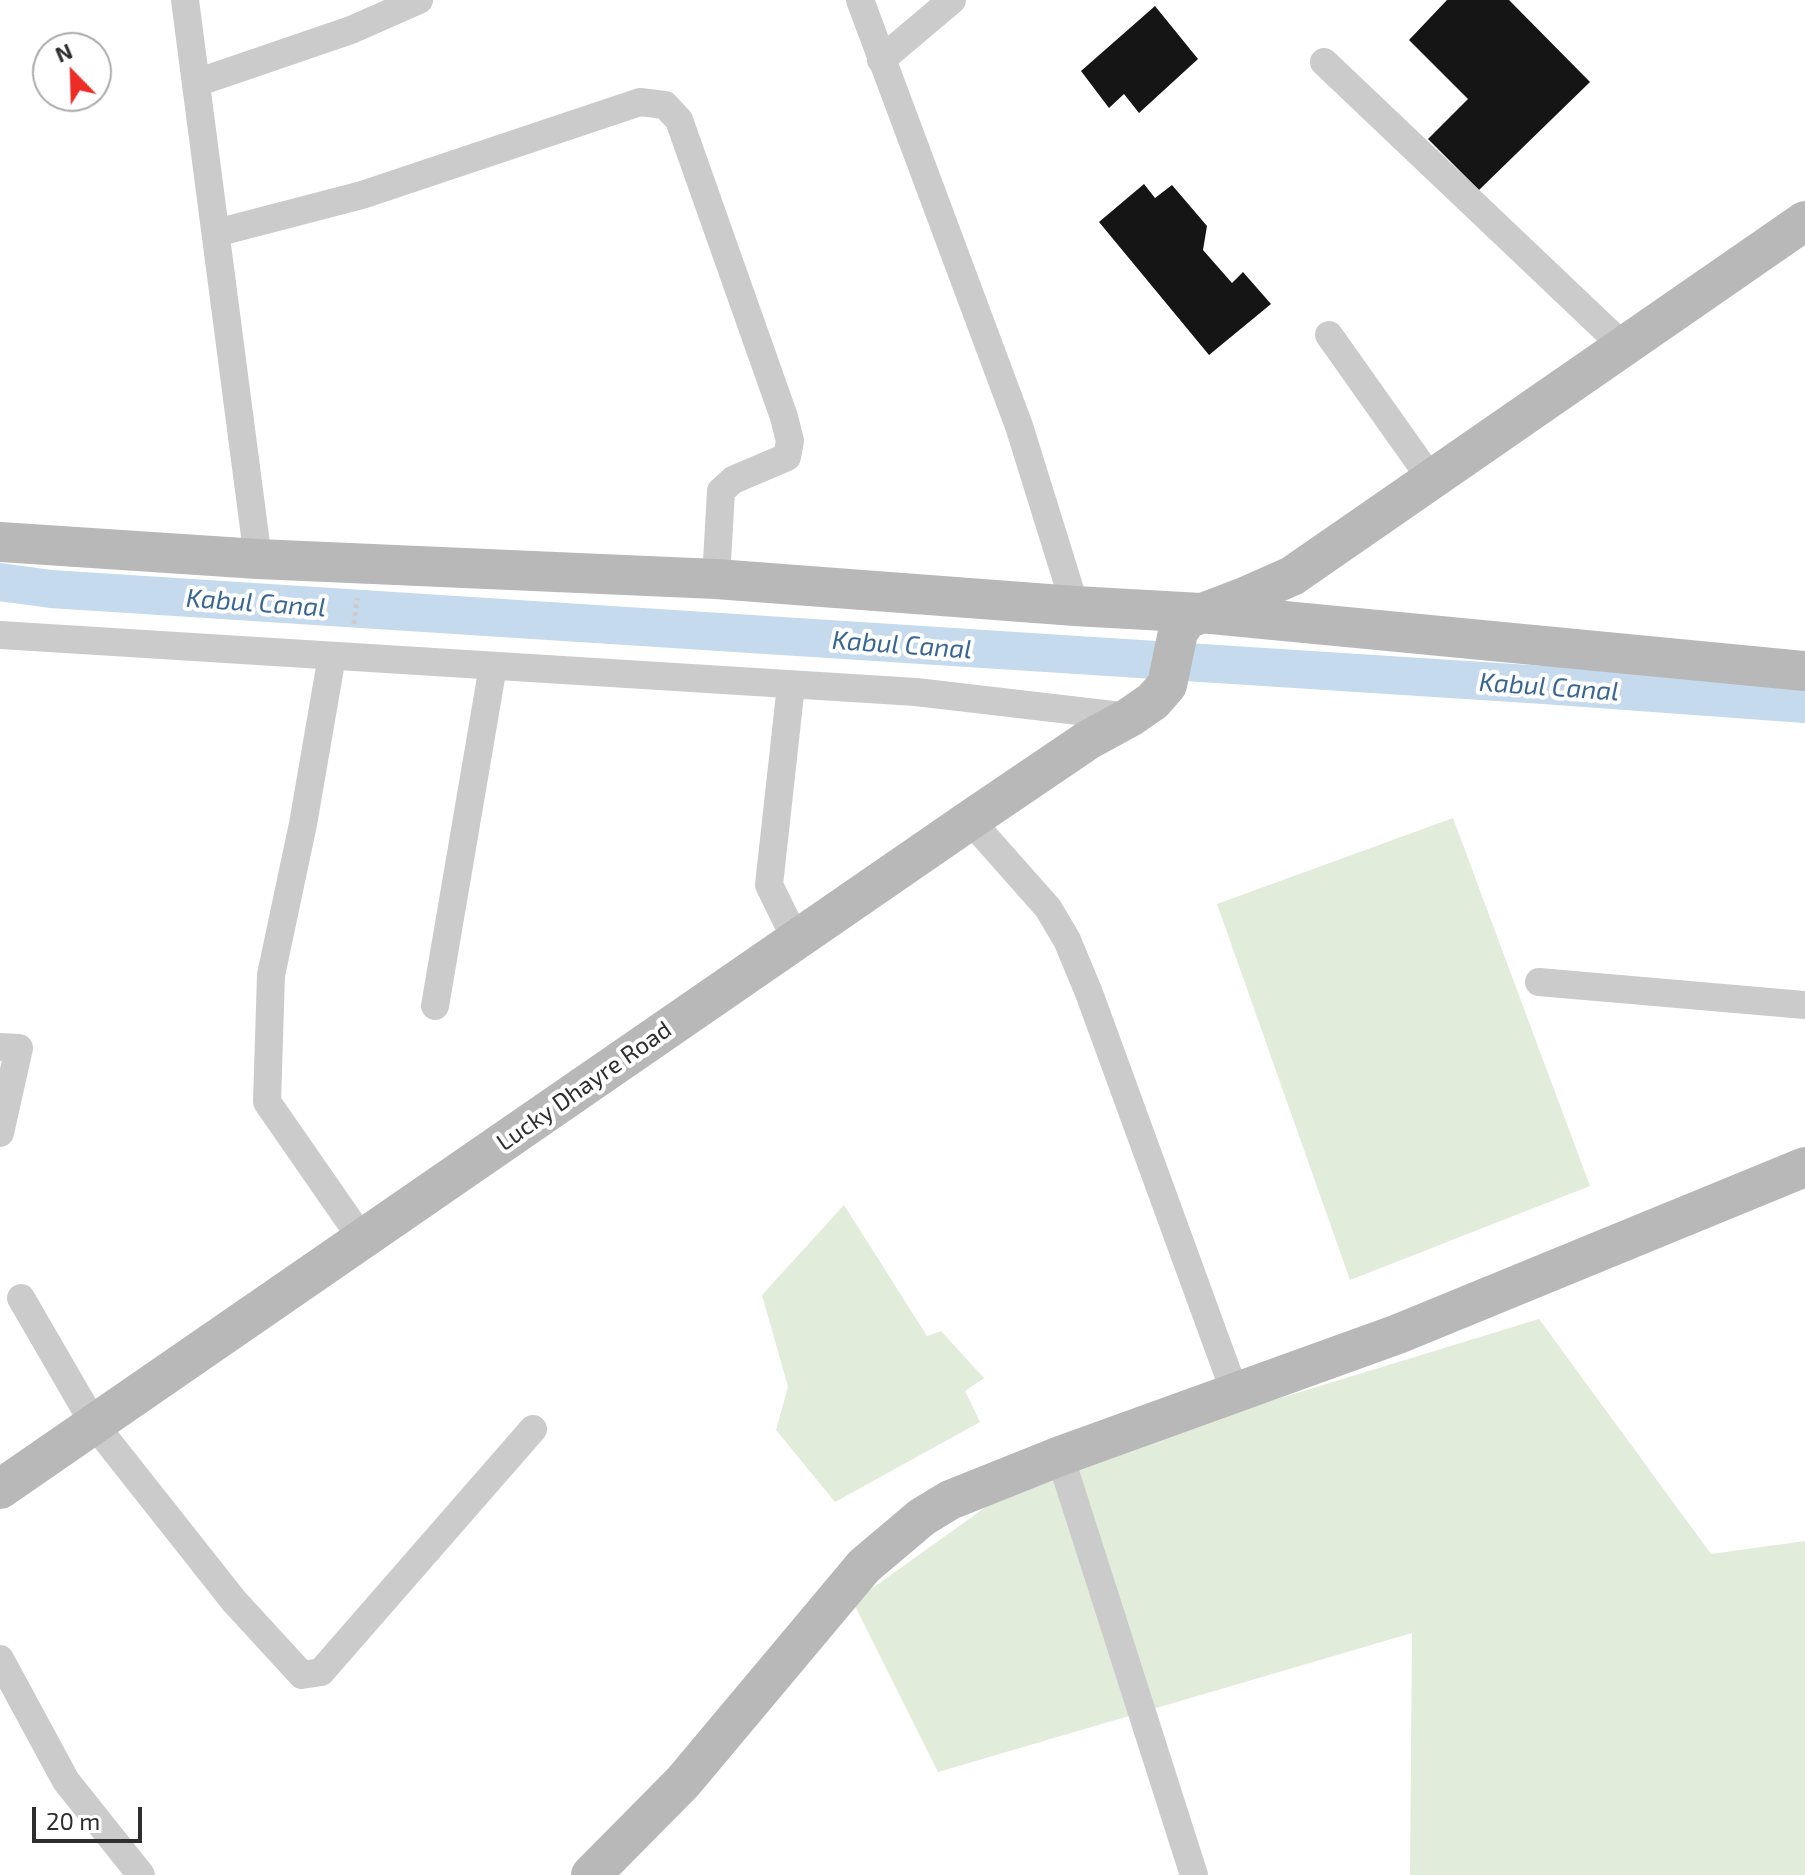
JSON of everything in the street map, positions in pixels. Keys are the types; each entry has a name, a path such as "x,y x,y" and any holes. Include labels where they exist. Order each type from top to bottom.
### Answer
{"main road":[{"path":"1190,622 1292,576 1805,221"},
{"path":"0,542 258,559 716,579 1075,606 1190,622 1805,671"},
{"name":"Lucky Dhayre Road","path":"0,1489 970,820 1088,740 1153,701 1167,685 1190,622"},
{"path":"591,1875 683,1782 864,1566 922,1517 950,1500 1060,1456 1398,1334 1805,1167"}],"street":[{"path":"185,0 258,559"},
{"path":"196,83 351,30 419,0"},
{"path":"860,0 1019,426 1075,606"},
{"path":"881,60 952,0"},
{"path":"1324,62 1623,346"},
{"path":"216,233 362,195 640,102 665,105 679,120 790,441 787,457 733,480 721,491 716,579"},
{"path":"1329,335 1431,479"},
{"path":"0,635 916,692 1130,717"},
{"path":"342,656 271,975 267,1102 362,1239"},
{"path":"435,1006 493,666"},
{"path":"791,685 769,885 796,940"},
{"path":"970,820 1048,908 1067,940 1235,1393"},
{"path":"1539,982 1805,1005"},
{"path":"0,1047 19,1048 0,1133"},
{"path":"21,1298 94,1424 234,1601 302,1675 321,1672 533,1429"},
{"path":"1060,1456 1194,1875"},
{"path":"0,1659 66,1781 141,1875"}],"path":[{"path":"342,656 361,564"}],"green space":[{"path":"1453,818 1590,1186 1350,1280 1217,904"},
{"path":"844,1205 927,1336 941,1331 984,1378 965,1391 980,1422 835,1502 776,1430 788,1387 762,1295"},
{"path":"1539,1319 1711,1554 1805,1541 1805,1875 1410,1875 1412,1633 938,1772 853,1602 1032,1474"}],"building":[{"path":"1447,0 1509,0 1590,82 1479,190 1428,139 1468,99 1409,40"},
{"path":"1155,6 1198,59 1139,113 1124,94 1109,108 1081,71"},
{"path":"1144,184 1155,198 1172,185 1207,226 1203,250 1232,283 1243,272 1271,304 1209,355 1099,222"}],"waterway":[{"name":"Kabul Canal","path":"0,582 51,589 1805,704"}]}
